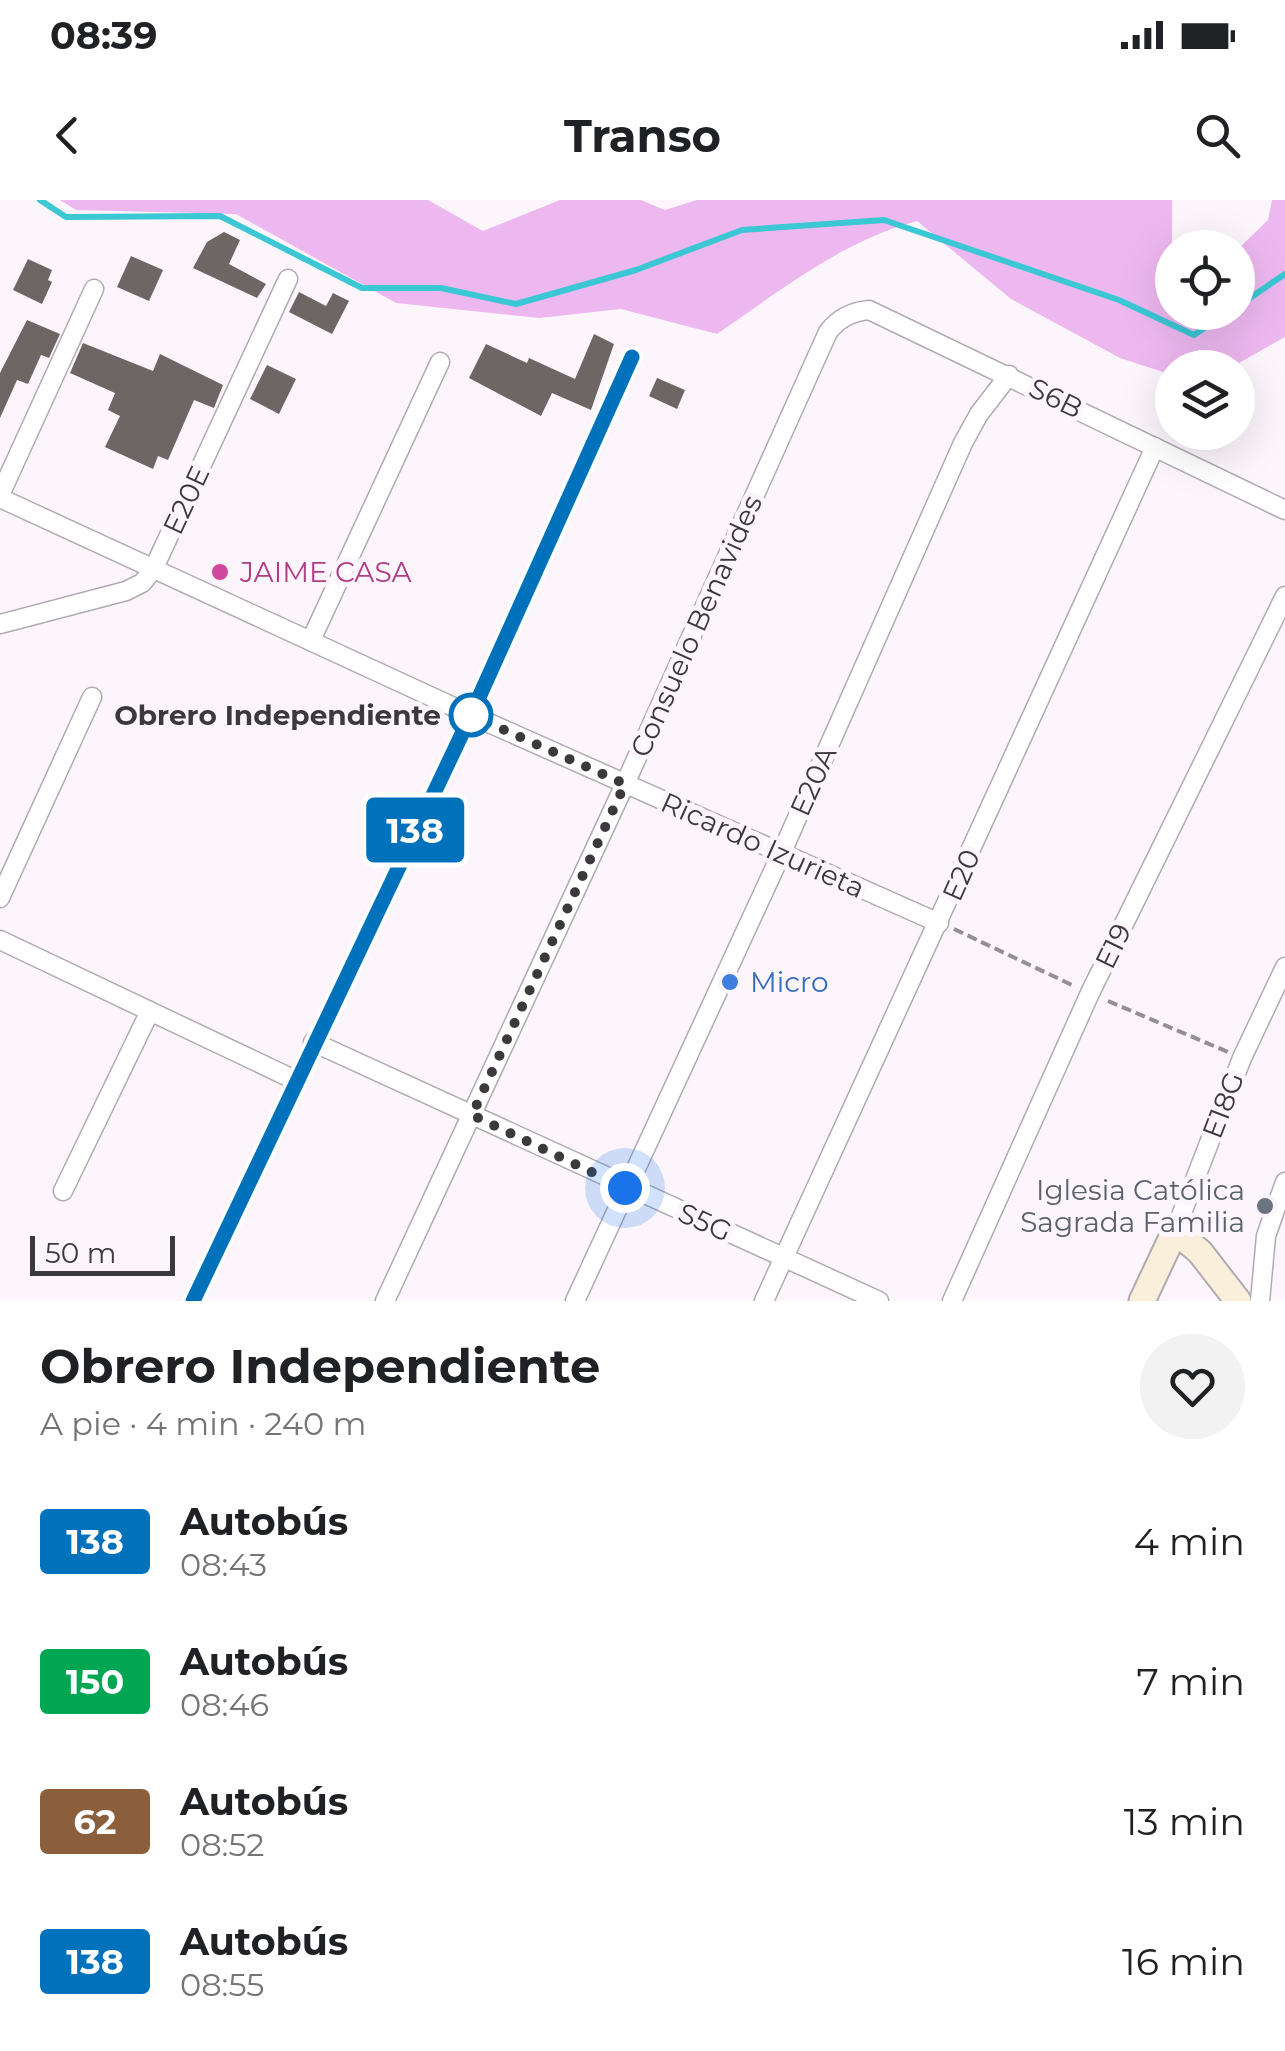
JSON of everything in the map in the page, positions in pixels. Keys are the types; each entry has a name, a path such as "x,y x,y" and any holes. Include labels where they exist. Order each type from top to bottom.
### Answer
{"street":[{"name":"E20E","path":"153,570 288,280"},
{"path":"0,496 94,288"},
{"name":"S6B","path":"828,332 847,315 869,310 1155,447"},
{"name":"Consuelo Benavides","path":"385,1301 625,784 828,332"},
{"path":"193,1301 471,715 632,357"},
{"path":"312,638 440,362"},
{"name":"E20A","path":"575,1301 782,852 964,443 1009,376"},
{"name":"E20","path":"764,1301 1155,447"},
{"name":"S6B","path":"1161,450 1285,510"},
{"name":"Ricardo Izurieta","path":"0,496 471,715 940,922"},
{"path":"0,624 126,591 142,583 153,570"},
{"name":"E19","path":"952,1301 1090,993 1285,596"},
{"path":"0,898 92,697"},
{"path":"0,940 295,1080"},
{"name":"E18G","path":"1142,1301 1242,1058 1285,967"},
{"path":"63,1192 150,1011"},
{"name":"S5G","path":"313,1042 879,1301"},
{"path":"1260,1301 1266,1236 1285,1182"},
{"path":"1174,1230 1200,1252 1238,1301"}],"path":[{"path":"940,922 1090,993 1242,1058"}],"shaded area":[{"path":"60,200 428,200 483,231 560,200 641,200 665,210 697,200 1172,200 1172,230 1155,230 1155,330 1255,330 1255,233 1268,220 1272,200 1285,200 1285,337 1255,354 1255,350 1155,350 1155,369 1120,358 1011,299 917,221 837,254 717,334 621,309 539,318 396,303 236,214 76,210"}],"building":[{"path":"224,232 240,240 229,264 266,284 257,298 193,268 207,242"},
{"path":"131,256 163,270 149,301 117,287"},
{"path":"28,259 52,270 48,280 52,282 42,304 13,290"},
{"path":"299,292 326,306 333,293 349,301 332,334 289,312"},
{"path":"27,320 60,334 49,358 41,355 28,384 17,380 0,418 0,373"},
{"path":"594,334 614,344 591,410 552,393 541,416 469,378 486,344 575,379"},
{"path":"83,343 153,371 160,354 223,385 214,408 194,400 168,460 158,456 153,469 105,447 120,416 108,410 115,393 70,373"},
{"path":"267,365 296,379 279,414 250,399"},
{"path":"657,378 685,390 677,409 649,396"}],"waterway":[{"path":"40,200 66,217 220,216 362,288 441,288 516,304 636,270 742,230 884,220 1119,300 1155,317"},
{"path":"1255,294 1285,274"},
{"path":"1183,330 1194,335 1201,330"}],"bus line":[{"name":"138","path":"193,1301 471,715 632,357"}],"place":[{"name":"JAIME CASA","path":"220,572"},
{"name":"Obrero Independiente","path":"471,715"},
{"name":"Micro","path":"730,982"},
{"name":"Iglesia Católica Sagrada Familia","path":"1265,1206"}],"route":[{"path":"471,715 625,784 472,1115 625,1188"}]}
